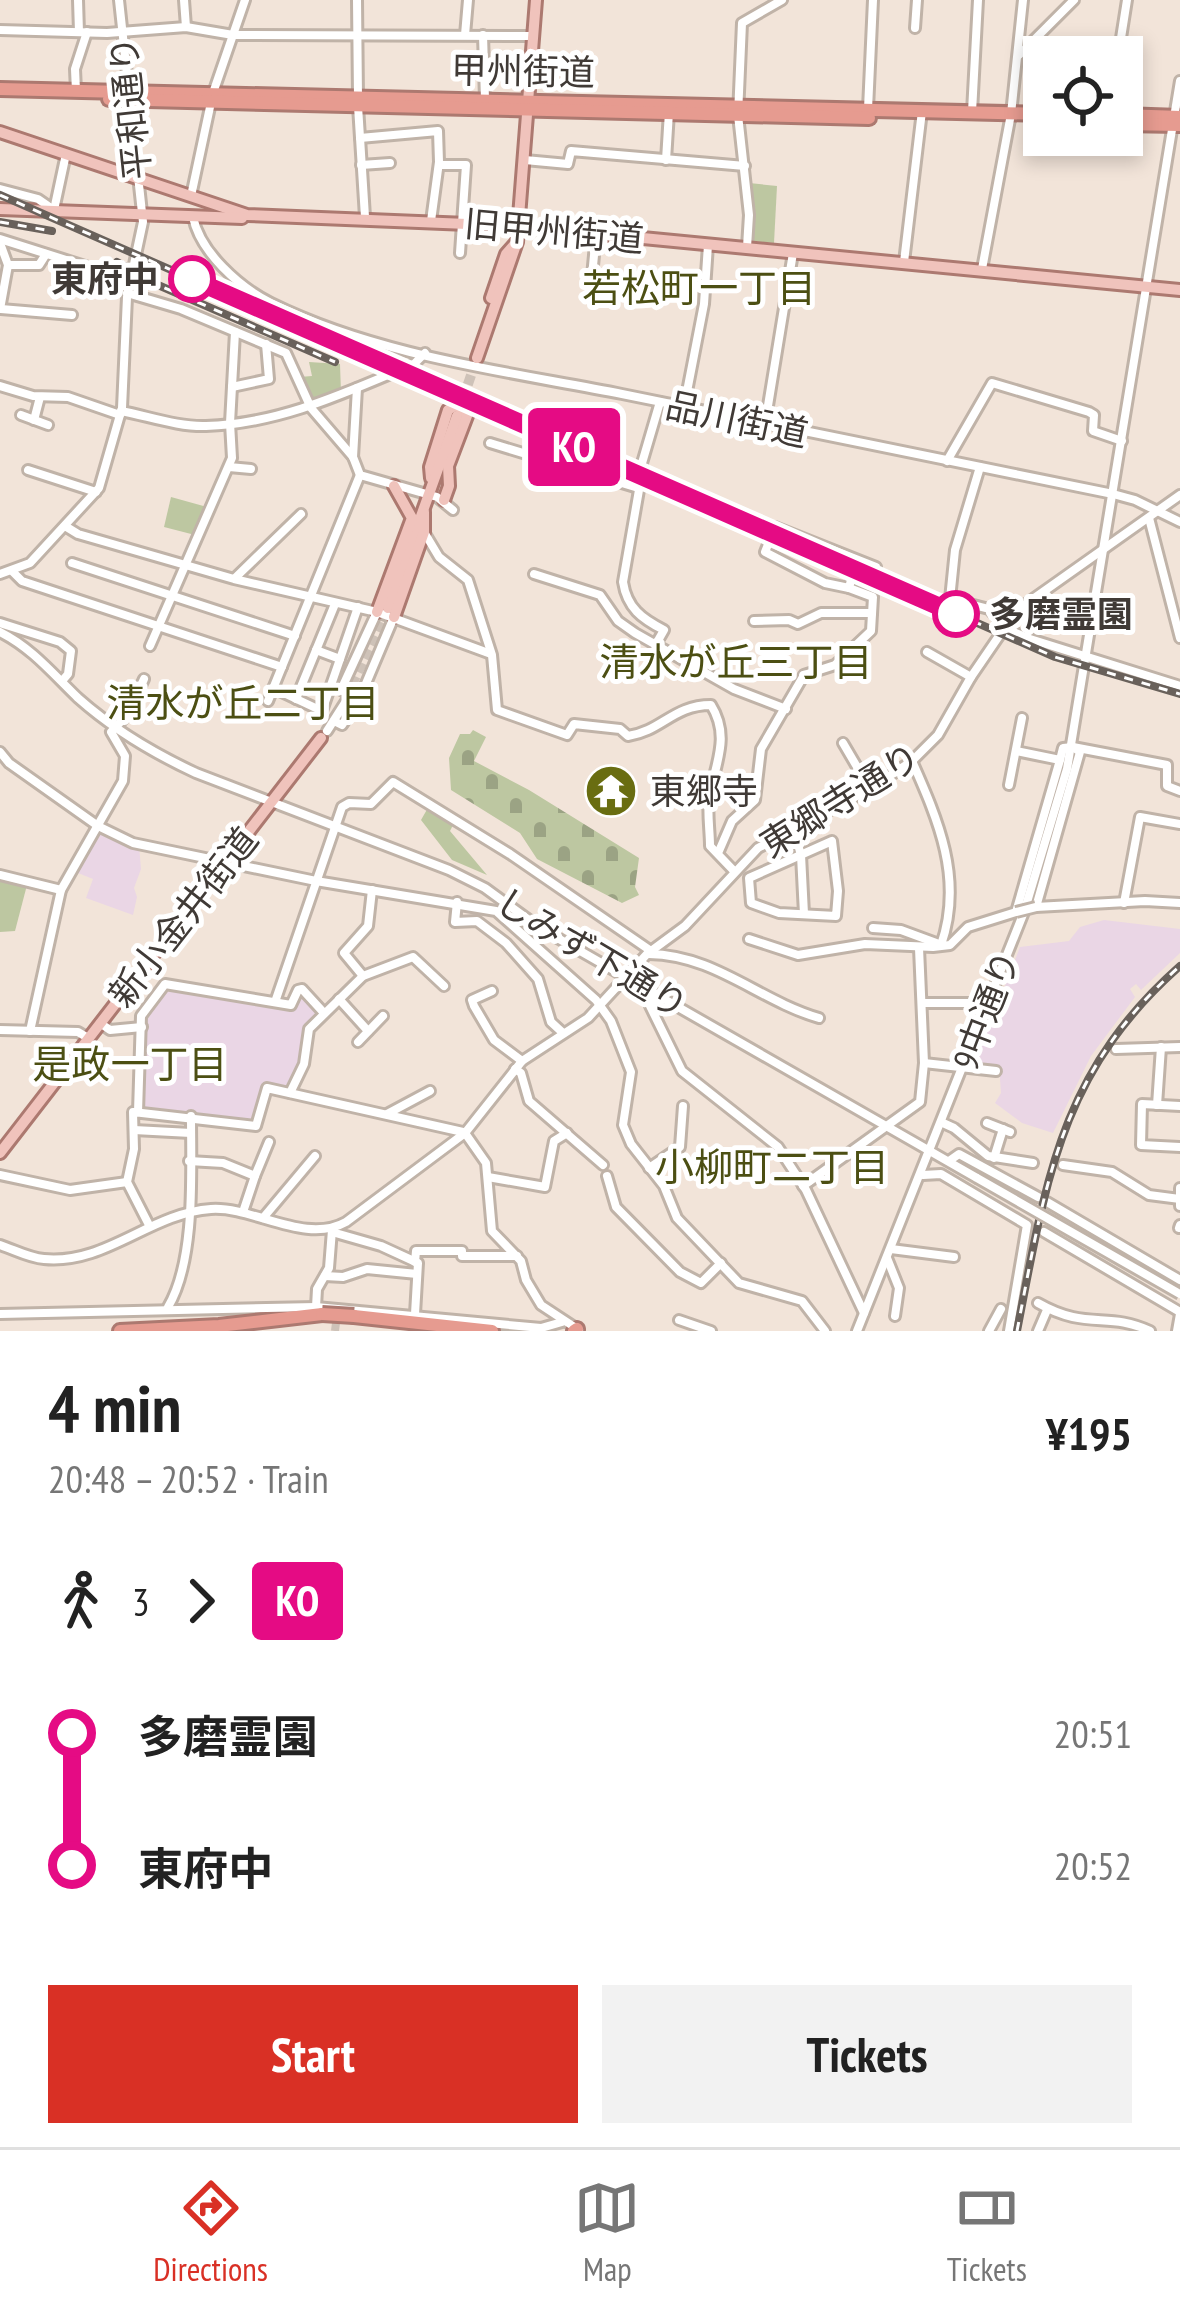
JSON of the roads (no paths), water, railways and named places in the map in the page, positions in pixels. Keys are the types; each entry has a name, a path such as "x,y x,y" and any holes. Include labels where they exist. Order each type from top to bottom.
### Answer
{"highway":[{"name":"甲州街道","path":"0,93 76,91 129,96"},
{"name":"甲州街道","path":"0,93 1023,117"},
{"name":"甲州街道","path":"358,101 485,99 530,105"},
{"name":"甲州街道","path":"738,110 868,109 1010,117"},
{"path":"1143,120 1177,121"},
{"path":"120,1331 206,1328 319,1310 492,1331"}],"main road":[{"path":"476,362 518,263 536,0"},
{"name":"旧甲州街道","path":"0,131 257,216 519,226 1180,290"},
{"path":"194,217 215,205"},
{"path":"0,209 257,216"},
{"path":"430,491 430,467 448,410 457,406 467,416 448,466 448,505"},
{"path":"386,612 457,416"},
{"path":"386,612 412,518 394,486"},
{"path":"386,612 424,532 424,508"},
{"name":"新小金井街道","path":"0,1153 324,735"}],"street":[{"path":"76,91 74,69 83,32 78,0"},
{"name":"平和通り","path":"119,0 143,215"},
{"path":"184,0 186,28"},
{"path":"191,196 213,98 245,0"},
{"path":"357,0 365,217"},
{"path":"465,35 468,0"},
{"path":"747,247 738,110 742,22 782,0"},
{"path":"868,109 873,0"},
{"path":"915,28 917,0"},
{"path":"972,112 978,0"},
{"path":"982,269 1010,117 1023,0"},
{"path":"1018,56 1074,0"},
{"path":"1121,36 1127,0"},
{"path":"0,30 186,28 232,35 534,36"},
{"path":"483,35 485,99"},
{"path":"1088,659 1180,81"},
{"path":"666,160 669,109"},
{"path":"904,262 922,115"},
{"path":"360,137 438,131 439,165 431,220"},
{"path":"439,147 450,146"},
{"path":"525,160 568,164 571,151 745,166"},
{"path":"0,188 54,210 66,154"},
{"path":"361,165 390,163"},
{"path":"1168,163 1180,167"},
{"path":"439,165 466,165 460,254"},
{"path":"0,574 30,563 104,478 121,413 127,293 143,215"},
{"name":"品川街道","path":"194,217 217,260 266,300 341,333 1114,494 1135,500 1152,514 1180,521"},
{"path":"591,286 596,234"},
{"path":"0,241 129,280"},
{"path":"0,241 8,265 0,309 72,315"},
{"path":"684,407 704,304 709,244"},
{"path":"765,424 793,251"},
{"path":"8,265 39,265 46,254"},
{"path":"127,293 182,309 286,353 310,408 353,457 360,476 268,701"},
{"path":"150,646 232,458 236,332"},
{"path":"232,387 269,380 266,344"},
{"path":"0,386 197,426 310,408 414,364 424,353"},
{"path":"947,461 992,383 1089,412 1094,416 1093,431 1122,441"},
{"path":"353,457 357,388"},
{"path":"34,420 40,397"},
{"path":"635,487 660,402"},
{"path":"21,415 48,424"},
{"path":"490,443 639,490 622,582 637,615 664,630 656,644"},
{"path":"229,467 251,469"},
{"path":"980,467 955,550 950,599 995,614 1009,630 1180,686"},
{"path":"28,470 96,492"},
{"path":"360,476 430,491 448,505"},
{"path":"1004,627 1016,611 1180,495"},
{"path":"234,579 301,514"},
{"path":"1152,514 1180,638"},
{"path":"65,526 78,534 234,579 386,612 492,655"},
{"path":"719,851 732,821 755,800 761,749 804,675 836,665 869,635 873,597 850,584 824,583 765,552 775,527 876,567"},
{"path":"424,532 439,557 468,580 492,655 497,710 567,735 574,724 620,729 628,736 645,733 688,705 711,705 721,727 720,765 708,801 710,846 734,871"},
{"path":"72,563 295,636"},
{"path":"13,572 22,581 282,667"},
{"path":"534,574 600,595 618,621 725,685 784,713"},
{"path":"296,699 335,604"},
{"path":"273,688 322,711 358,607"},
{"path":"995,614 1006,608 1016,611"},
{"path":"354,697 341,690 386,612"},
{"path":"324,735 354,697 386,612"},
{"path":"754,621 798,624 821,613 872,613"},
{"name":"東郷寺通り","path":"332,1231 465,1132 519,1065 588,1018 649,952 685,926 765,843 870,790 912,761 938,735 1004,627"},
{"path":"0,628 60,642 71,651 68,674 62,681"},
{"name":"しみず下通り","path":"0,628 114,727 168,760 473,881 540,928 1180,1294"},
{"path":"316,650 340,659"},
{"path":"927,652 971,677"},
{"name":"9中通り","path":"857,1331 1024,913 1073,747 1088,659"},
{"path":"30,1030 62,890 125,773 125,756 111,732 128,714 144,679"},
{"path":"1009,785 1022,718"},
{"path":"843,742 870,790"},
{"path":"1036,908 1079,752 1073,747"},
{"path":"1016,912 1063,748 1167,765 1167,786 1180,791"},
{"path":"1016,751 1060,760"},
{"path":"0,752 8,763 98,826 133,843 316,881 496,911 600,1004 631,1072 623,1125 631,1144 664,1186 677,1218 747,1288 802,1301 825,1331"},
{"path":"912,761 938,819 949,859 941,945"},
{"path":"275,1002 334,826 346,805 371,804 393,782 510,854 649,952 682,954 763,991 788,1009 819,1018"},
{"path":"1124,903 1140,817 1180,824"},
{"path":"794,831 801,854 804,914"},
{"path":"832,841 836,916 778,913 751,903 749,878 801,854 832,841"},
{"path":"0,875 62,890"},
{"path":"364,976 344,953 368,926 372,890"},
{"path":"457,902 455,922 484,924 538,979 551,1022 563,1033"},
{"path":"749,939 798,955 865,944 950,945 968,927 1036,908 1180,903"},
{"path":"874,928 901,930 941,945"},
{"path":"803,1186 920,1102 924,1063 919,947"},
{"path":"290,1093 304,1064 308,1029 364,976 413,957 444,986"},
{"path":"138,1112 144,1010 168,983 291,1005 302,989 324,1013"},
{"path":"492,991 472,1000 474,1006 494,1040 519,1065 529,1101 603,1165"},
{"path":"654,993 650,1006 682,1071 778,1147 803,1186 864,1314"},
{"path":"340,999 368,1031"},
{"path":"923,1003 988,1003"},
{"path":"358,1042 383,1016"},
{"path":"100,1023 110,1030 142,1027"},
{"path":"0,1030 78,1032 88,1038"},
{"path":"1157,1105 1161,1047"},
{"path":"1116,1048 1180,1047"},
{"path":"924,1063 996,1071"},
{"path":"149,1225 127,1182 133,1112 256,1126 267,1088 465,1132 486,1163 489,1226 517,1256 534,1296 577,1330"},
{"path":"386,1115 430,1091"},
{"path":"1180,1106 1142,1105 1141,1145 1180,1147"},
{"path":"649,1168 680,1147 683,1106"},
{"path":"167,1309 182,1272 191,1116"},
{"path":"987,1123 1007,1131 994,1158"},
{"path":"943,1124 994,1158 1033,1163"},
{"path":"134,1130 191,1133"},
{"path":"488,1177 545,1187 554,1141 568,1133"},
{"path":"243,1212 269,1142"},
{"path":"949,1161 959,1154 1180,1280"},
{"path":"263,1218 315,1156"},
{"path":"189,1161 223,1163 255,1176"},
{"path":"1064,1165 1112,1172 1149,1195 1180,1202 1180,1188"},
{"path":"922,1175 941,1174 1028,1226 1009,1331"},
{"path":"0,1175 70,1190 127,1182"},
{"path":"607,1176 616,1207 680,1272 701,1283 721,1263"},
{"path":"0,1245 31,1257 60,1259 109,1249 149,1225 188,1212 226,1208 332,1231 416,1262"},
{"path":"1060,1241 1070,1216"},
{"path":"319,1310 317,1289 325,1276 332,1231"},
{"path":"1043,1232 1180,1313 1177,1331"},
{"path":"415,1315 416,1251 517,1256"},
{"path":"1121,1278 1136,1253"},
{"path":"895,1316 899,1288 889,1254 954,1257"},
{"path":"325,1276 367,1269 417,1274"},
{"path":"1038,1303 1061,1320 1150,1331"},
{"path":"0,1314 338,1308 541,1328 562,1322"},
{"path":"336,1323 338,1308"},
{"path":"989,1331 1001,1309"},
{"path":"1038,1331 1048,1310"},
{"path":"679,1320 711,1331"}],"tunnel":[{"path":"458,413 477,358"},
{"path":"345,699 388,608"},
{"path":"335,1331 336,1323"}],"railway":[{"path":"0,195 1055,657 1180,694"},
{"path":"0,222 52,231"},
{"path":"117,262 158,285 335,362"},
{"path":"1017,1331 1049,1178 1083,1089 1139,1006 1180,966"}],"train":[{"name":"KO","path":"192,279 956,614"}],"place":[{"name":"東府中","path":"192,279"},
{"name":"多磨霊園","path":"956,614"},
{"name":"東郷寺","path":"611,791"}],"district":[{"name":"若松町一丁目","path":"699,288"},
{"name":"清水が丘三丁目","path":"736,662"},
{"name":"清水が丘二丁目","path":"243,703"},
{"name":"是政一丁目","path":"130,1064"},
{"name":"小柳町二丁目","path":"772,1167"}]}
